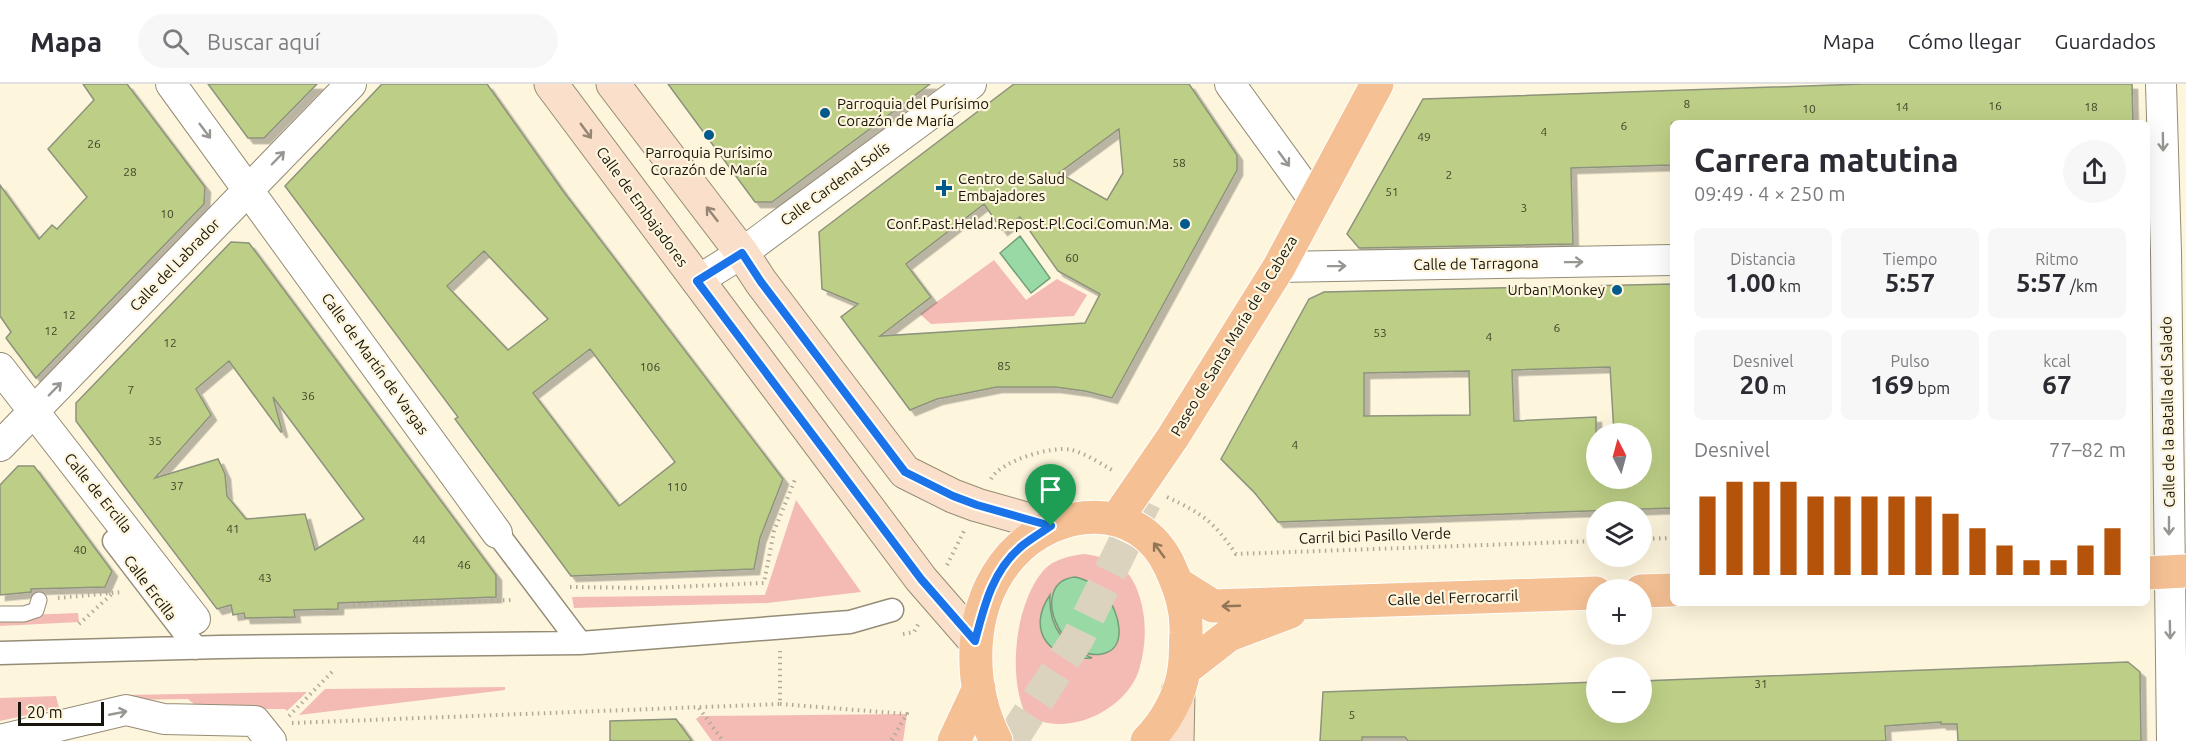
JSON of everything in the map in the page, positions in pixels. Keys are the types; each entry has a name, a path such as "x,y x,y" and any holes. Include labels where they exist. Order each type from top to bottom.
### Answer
{"main road":[{"name":"Calle de Embajadores","path":"551,84 921,579 975,641"},
{"path":"612,84 742,253 761,282 905,472 969,502 1051,526"},
{"name":"Paseo de Santa María de la Cabeza","path":"1116,520 1173,437 1279,267 1377,84"},
{"path":"996,741 987,719 979,688 975,641 990,589 1001,570 1023,545 1051,526 1077,519 1097,517 1131,525 1151,539 1167,561 1178,584 1186,623 1177,741"},
{"name":"Calle del Ferrocarril","path":"1178,584 1213,606 1586,593"},
{"path":"1652,591 1670,590"},
{"name":"Calle del Ferrocarril","path":"1181,681 1229,635 1311,603"},
{"path":"1147,741 1157,731 1181,681"},
{"path":"954,741 979,688"}],"street":[{"name":"Calle de Martín de Vargas","path":"171,84 580,643"},
{"name":"Calle del Labrador","path":"0,446 351,84"},
{"name":"Calle Cardenal Solís","path":"697,281 742,253 971,84"},
{"path":"1230,84 1314,200"},
{"name":"Calle de la Batalla del Salado","path":"2162,84 2166,252 2167,572 2172,741"},
{"name":"Calle de Tarragona","path":"1279,267 1670,260"},
{"name":"Calle de Ercilla","path":"0,368 32,412 195,618"},
{"name":"Calle Ercilla","path":"128,531 114,541 196,648"},
{"path":"0,653 580,643 850,622 892,610"},
{"path":"0,740 126,710 164,719 263,731"}],"lane":[{"path":"0,614 30,612 36,609 39,600"}],"path":[{"path":"989,483 993,475 1008,465 1045,451 1071,449 1107,467"},
{"path":"561,587 648,588 764,583 774,531 796,477"},
{"name":"Carril bici Pasillo Verde","path":"1176,501 1201,513 1220,530 1236,554 1586,541"},
{"path":"945,570 967,525"},
{"path":"1652,539 1670,538"},
{"path":"39,600 123,592 129,587"},
{"path":"68,625 79,624 112,593"},
{"path":"353,605 522,599"},
{"path":"780,642 780,704"},
{"path":"339,663 283,723 780,704 908,714 891,741"},
{"path":"699,707 723,741"}],"shaded area":[{"path":"1020,236 1050,278 1031,293 1000,253"},
{"path":"994,260 1026,300 1057,279 1087,295 1074,316 931,324 920,314"},
{"path":"796,500 861,592 767,603 574,608 572,597 765,595"},
{"path":"1084,554 1113,562 1132,579 1144,616 1143,652 1139,670 1131,686 1119,700 1104,711 1087,719 1053,724 1037,720 1024,711 1016,677 1017,638 1026,601 1043,571 1057,561"},
{"path":"1075,577 1100,590 1115,611 1119,637 1116,645 1110,651 1102,654 1087,653 1073,646 1055,620 1052,606 1053,592 1061,582"},
{"path":"1050,595 1052,616 1059,634 1073,647 1092,658 1065,655 1046,642 1041,632 1040,621 1043,608"},
{"path":"78,613 79,622 0,626 0,616"},
{"path":"505,687 505,690 299,715 325,689"},
{"path":"307,692 287,711 285,709 200,709 188,699 108,698 123,695"},
{"path":"56,696 59,708 0,721 0,698"},
{"path":"907,714 903,741 712,741 696,719 700,716"}],"building":[{"path":"83,84 127,84 205,187 204,204 36,378 6,338 11,332 0,316 0,185 39,239 52,225 57,229 87,197 48,149 94,100"},
{"path":"208,84 317,84 264,138 248,138"},
{"path":"382,84 487,84 563,191 783,479 760,538 754,569 571,576 455,419 458,417 285,186","holes":["484,251 548,319 508,350 447,286","590,349 675,462 619,506 533,393"]},
{"path":"668,84 930,84 772,202 755,202"},
{"path":"1014,84 1189,84 1237,155 1237,170 1112,398 1055,387 997,387 937,399 910,410 841,317 858,304 822,289 819,232","holes":["1119,129 1123,173 1107,200 1059,173","984,204 1002,230 1020,217 1058,271 1100,294 1085,323 880,336 931,297 906,264"]},
{"path":"1863,84 2132,84 2133,120 1670,120 1670,165 1571,168 1573,244 1359,248 1347,234 1423,99"},
{"path":"231,242 249,243 496,575 496,597 338,603 338,609 294,610 295,617 245,618 244,613 233,615 231,605 217,609 76,421 76,403","holes":["229,361 281,432 273,397 364,519 315,550 305,514 246,519 227,496 225,474 218,459 155,478 211,415 196,389"]},
{"path":"1670,284 1670,508 1652,509 1652,501 1586,501 1586,511 1278,522 1254,492 1221,459 1309,299 1324,292","holes":["1469,371 1470,415 1364,416 1364,373"]},
{"path":"18,466 34,466 112,571 105,587 31,589 31,592 0,595 0,485"},
{"path":"2128,662 2140,672 2141,741 1958,741 1957,724 1941,724 1941,722 1885,726 1886,741 1408,741 1405,737 1362,737 1362,741 1320,741 1323,692 1586,682 1586,723 1652,723 1652,681"},
{"path":"676,719 692,741 610,741 610,721"}],"tunnel":[{"path":"1011,741 1078,638 1145,501"}],"place":[{"name":"Parroquia del Purísimo Corazón de María","path":"825,113"},
{"name":"Parroquia Purísimo Corazón de María","path":"709,135"},
{"name":"Centro de Salud Embajadores","path":"944,188"},
{"name":"Conf.Past.Helad.Repost.Pl.Coci.Comun.Ma.","path":"1185,224"},
{"name":"Urban Monkey","path":"1617,290"}],"route":[{"path":"742,253 761,282 905,472 953,496 977,505 1051,526 1023,545 1001,570 990,589 975,641 921,579 697,281 742,253"}]}
